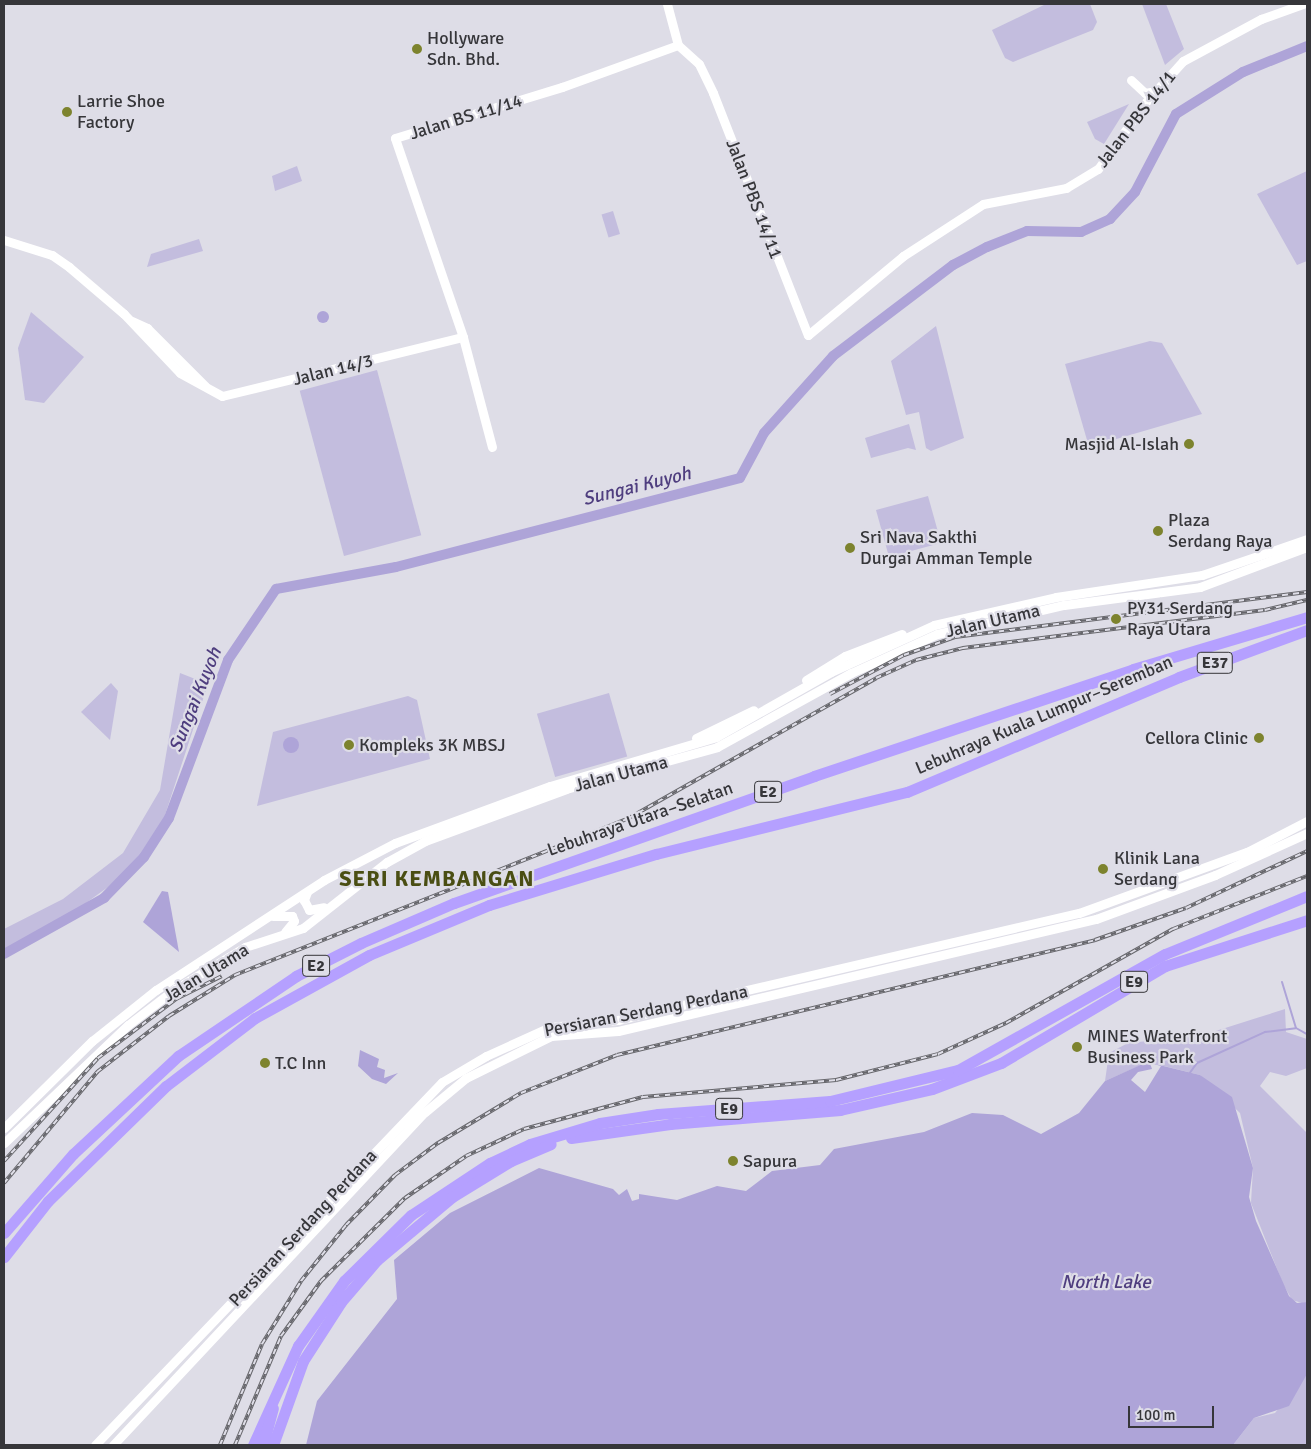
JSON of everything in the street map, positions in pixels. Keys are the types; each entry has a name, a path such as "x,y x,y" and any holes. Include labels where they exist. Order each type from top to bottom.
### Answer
{"highway":[{"name":"Lebuhraya Kuala Lumpur–Seremban","path":"919,742 1133,669 1307,617"},
{"name":"Lebuhraya Kuala Lumpur–Seremban","path":"907,792 1179,677 1307,630"},
{"path":"1280,639 1307,638"},
{"name":"Lebuhraya Utara–Selatan","path":"4,1233 73,1154 152,1079 207,1034 296,976 454,903 919,742"},
{"name":"Lebuhraya Utara–Selatan","path":"4,1257 48,1202 144,1104 255,1018 320,980 489,905 729,834 907,792"},
{"name":"E9","path":"253,1445 273,1394 323,1308 370,1252 411,1215 490,1163 530,1144 600,1123 658,1114 830,1102 958,1070 1165,954 1307,896"},
{"name":"E9","path":"273,1445 302,1361 351,1289 411,1227 511,1161 573,1137 670,1124 840,1110 932,1089 1001,1063 1165,966 1307,920"},
{"path":"264,1445 273,1394"}],"street":[{"path":"667,4 678,45"},
{"name":"Jalan PBS 14/1","path":"808,334 903,256 952,222 983,204 1022,193 1066,188 1098,169 1144,104 1192,54 1261,19 1303,4"},
{"name":"Jalan PBS 14/11","path":"678,45 699,64 808,334"},
{"name":"Jalan BS 11/14","path":"463,337 395,138 562,87 678,45"},
{"path":"1131,80 1145,93 1155,91"},
{"name":"Jalan 14/3","path":"4,240 52,255 129,320 180,373 222,396 235,395 463,337"},
{"name":"Jalan 14/3","path":"129,320 147,328 174,352 205,386"},
{"path":"141,334 174,352"},
{"path":"463,337 492,447"},
{"name":"Jalan Utama","path":"4,1128 92,1041 201,958 308,892 423,831 658,754 716,737 831,672 922,629 1049,598 1202,575 1307,539"},
{"name":"Jalan Utama","path":"4,1143 128,1026 175,988 245,947 303,928 335,901 425,841 566,789 717,747 851,673 924,638 1064,605 1200,587 1307,547"},
{"name":"Persiaran Serdang Perdana","path":"95,1445 419,1106 459,1070 550,1027 618,1020 1092,910 1247,852 1307,821"},
{"name":"Persiaran Serdang Perdana","path":"113,1445 425,1112 466,1078 551,1036 618,1031 891,969 1096,919 1215,876 1307,833"},
{"path":"308,892 304,900 309,910 335,901"},
{"path":"201,958 240,927 308,892"},
{"path":"264,918 289,913 294,921 284,934"},
{"path":"889,958 891,969"},
{"path":"167,1371 182,1373"},
{"path":"118,1421 137,1421"}],"shaded area":[{"path":"1046,4 1090,4 1097,22 1093,30 1013,62 1005,58 992,30"},
{"path":"1142,4 1166,4 1184,49 1165,65"},
{"path":"1129,104 1104,144 1095,139 1087,122"},
{"path":"297,166 302,181 275,191 272,176"},
{"path":"1307,171 1307,261 1297,265 1257,194"},
{"path":"613,211 620,234 609,237 602,215"},
{"path":"199,239 203,251 147,267 151,254"},
{"path":"31,312 84,357 44,403 25,400 18,348"},
{"path":"936,326 964,438 931,451 926,448 919,412 906,415 891,361"},
{"path":"1150,341 1162,343 1202,414 1089,447 1065,364"},
{"path":"377,370 421,535 344,556 300,391"},
{"path":"909,424 916,450 908,448 871,458 865,438"},
{"path":"928,496 940,539 937,544 889,557 876,510"},
{"path":"180,673 208,684 162,824 138,860 108,887 68,916 4,949 4,929 63,899 123,853 160,790"},
{"path":"111,683 118,691 110,740 81,712"},
{"path":"609,693 627,756 555,777 537,714"},
{"name":"Kompleks 3K MBSJ","path":"408,696 417,700 430,759 257,806 273,732"},
{"path":"1285,1009 1286,1032 1307,1039 1307,1068 1286,1076 1270,1072 1260,1086 1307,1133 1307,1302 1302,1303 1292,1300 1283,1284 1251,1203 1253,1168 1240,1113 1200,1075 1148,1062 1105,1081 1109,1053 1128,1043 1200,1036"},
{"path":"1307,1374 1307,1444 1233,1445 1254,1418 1275,1413"}],"water":[{"path":"323,311 329,317 323,323 317,317"},
{"path":"288,737 294,737 299,742 297,751 288,753 283,748 283,742"},
{"path":"162,891 168,892 179,952 143,922"},
{"path":"360,1050 379,1059 377,1067 385,1070 384,1078 398,1073 386,1084 372,1079 358,1066"},
{"name":"North Lake","path":"1147,1062 1200,1075 1232,1097 1253,1168 1249,1197 1256,1221 1289,1296 1297,1303 1307,1302 1307,1374 1289,1406 1254,1418 1233,1445 306,1445 317,1401 397,1299 394,1260 450,1213 539,1168 613,1189 619,1195 627,1189 632,1201 639,1199 639,1194 677,1200 717,1186 746,1191 772,1171 820,1165 834,1149 924,1132 972,1113 1003,1115 1041,1134 1079,1113 1105,1081"}],"pier":[{"path":"1150,1063 1161,1066 1145,1092 1131,1080 1138,1072 1152,1069"}],"waterway":[{"name":"Sungai Kuyoh","path":"4,954 104,898 144,857 169,818 228,660 276,589 396,567 740,478 764,433 833,356 953,265 987,247 1027,231 1081,232 1110,219 1135,192 1176,114 1243,72 1307,46"},
{"path":"1282,982 1296,1028"},
{"path":"1189,1074 1197,1063 1265,1032 1296,1028 1307,1034"}],"railway":[{"path":"830,694 904,655 955,637 1307,592"},
{"path":"4,1183 97,1072 169,1016 235,975 629,818 876,678 916,660 963,648 1265,610 1307,600"},
{"path":"220,1445 262,1344 301,1281 346,1225 395,1175 438,1143 521,1093 617,1055 1095,940 1186,908 1307,851"},
{"path":"235,1445 281,1336 321,1281 405,1198 466,1156 524,1129 643,1097 836,1080 938,1054 1006,1023 1173,929 1307,876"},
{"path":"4,1161 98,1058 176,999 222,976"}],"place":[{"name":"Hollyware Sdn. Bhd.","path":"417,49"},
{"name":"Larrie Shoe Factory","path":"67,112"},
{"name":"Masjid Al-Islah","path":"1189,444"},
{"name":"Plaza Serdang Raya","path":"1158,531"},
{"name":"Sri Nava Sakthi Durgai Amman Temple","path":"850,548"},
{"name":"PY31 Serdang Raya Utara","path":"1116,619"},
{"name":"Cellora Clinic","path":"1259,738"},
{"name":"Kompleks 3K MBSJ","path":"349,745"},
{"name":"Klinik Lana Serdang","path":"1103,869"},
{"name":"MINES Waterfront Business Park","path":"1077,1047"},
{"name":"T.C Inn","path":"265,1063"},
{"name":"Sapura","path":"733,1161"}],"district":[{"name":"SERI KEMBANGAN","path":"437,879"}]}
